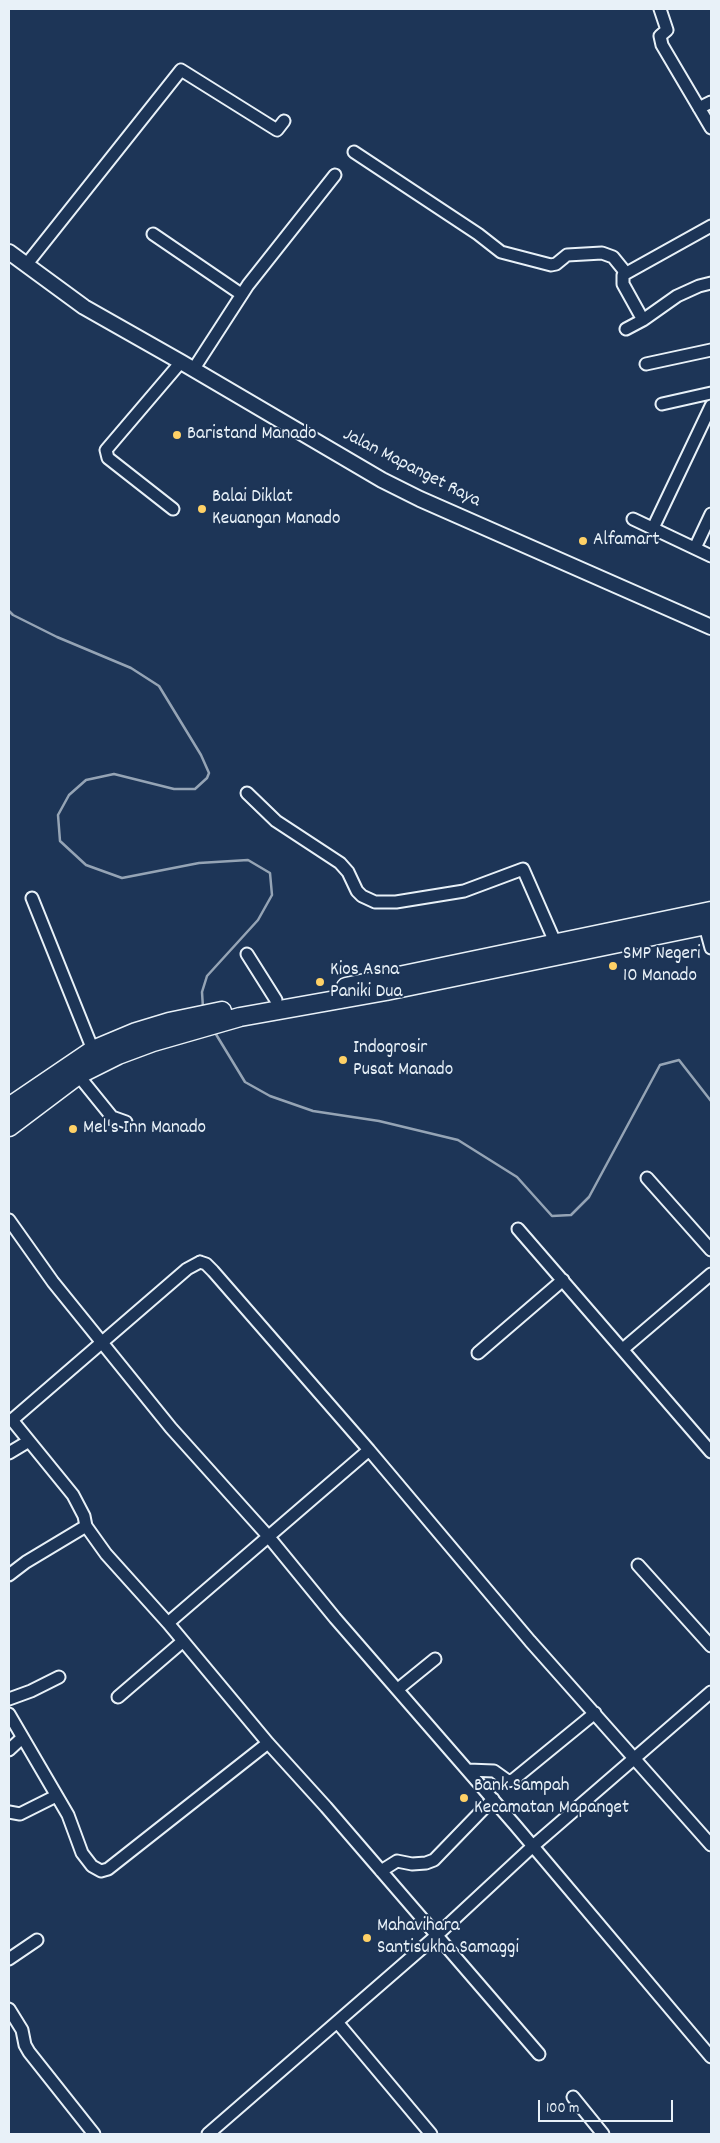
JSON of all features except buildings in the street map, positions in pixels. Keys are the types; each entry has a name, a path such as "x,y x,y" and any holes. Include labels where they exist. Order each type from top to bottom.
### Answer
{"highway":[{"path":"9,1106 92,1050 136,1032 171,1030 276,1000 385,984 555,942 709,920"},
{"path":"222,1016 709,920"},
{"path":"9,1128 78,1075 153,1042 171,1030"}],"street":[{"path":"660,9 667,30 660,36 662,45 711,128"},
{"path":"26,265 99,176 181,70 277,130 284,121"},
{"path":"699,108 711,102"},
{"path":"354,152 478,234 501,252 551,265 556,264 567,255 602,253 613,257 626,273"},
{"path":"194,370 241,294 335,176"},
{"path":"643,320 622,281 626,273 711,226"},
{"path":"153,234 241,294"},
{"name":"Jalan Mapanget Raya","path":"9,252 84,307 382,480 711,626"},
{"path":"626,329 643,320 677,296 707,284 711,276"},
{"path":"646,364 711,350"},
{"path":"173,509 108,458 106,450 181,362"},
{"path":"662,404 711,393"},
{"path":"653,528 711,406"},
{"path":"695,548 711,514"},
{"path":"633,519 711,556"},
{"path":"247,793 276,820 340,863 348,872 357,891 362,896 375,902 396,902 464,891 523,869 555,942"},
{"path":"32,898 92,1050"},
{"path":"709,920 711,948"},
{"path":"247,954 276,1000"},
{"path":"78,1075 112,1117 126,1122"},
{"path":"647,1178 711,1250"},
{"path":"9,1220 53,1282 171,1428 268,1536 336,1618 534,1846 711,2057"},
{"path":"518,1229 711,1452"},
{"path":"539,2054 326,1806 268,1744 182,1642 168,1622 106,1554 86,1526 84,1516 73,1495 29,1441 10,1421 187,1269 200,1262 206,1264 369,1450 530,1641 711,1845"},
{"path":"623,1349 711,1274"},
{"path":"478,1353 562,1280"},
{"path":"9,1453 29,1441"},
{"path":"168,1622 369,1450"},
{"path":"9,1575 26,1562 86,1526"},
{"path":"638,1565 711,1646"},
{"path":"118,1697 182,1642"},
{"path":"398,1689 434,1659"},
{"path":"9,1699 31,1691 58,1677"},
{"path":"208,2134 436,1936 534,1846 711,1692"},
{"path":"468,1770 494,1771 508,1781 513,1780 595,1713"},
{"path":"9,1714 68,1815 82,1853 92,1866 101,1871 108,1868 268,1744"},
{"path":"9,1750 22,1738"},
{"path":"9,1812 20,1814 56,1796"},
{"path":"381,1871 396,1861 412,1864 426,1863 434,1860 493,1799"},
{"path":"9,1959 37,1940"},
{"path":"9,2009 22,2030 25,2045 29,2052 94,2134"},
{"path":"337,2022 431,2134"},
{"path":"572,2097 603,2134"}],"waterway":[{"path":"9,611 13,615 57,637 131,668 159,686 201,755 209,773 207,778 195,789 174,789 114,774 86,780 69,795 58,815 60,841 86,865 122,878 199,863 248,860 270,873 272,895 258,920 207,976 202,992 203,1008"},
{"path":"214,1031 245,1082 270,1096 313,1111 379,1121 458,1140 517,1177 552,1216 571,1215 589,1197 660,1065 679,1060 711,1101"}],"place":[{"name":"Baristand Manado","path":"177,435"},
{"name":"Balai Diklat Keuangan Manado","path":"202,509"},
{"name":"Alfamart","path":"583,541"},
{"name":"SMP Negeri 10 Manado","path":"613,966"},
{"name":"Kios Asna Paniki Dua","path":"320,982"},
{"name":"Indogrosir Pusat Manado","path":"343,1060"},
{"name":"Mel's Inn Manado","path":"73,1129"},
{"name":"Bank Sampah Kecamatan Mapanget","path":"464,1798"},
{"name":"Mahavihara Santisukha Samaggi","path":"367,1938"}]}
